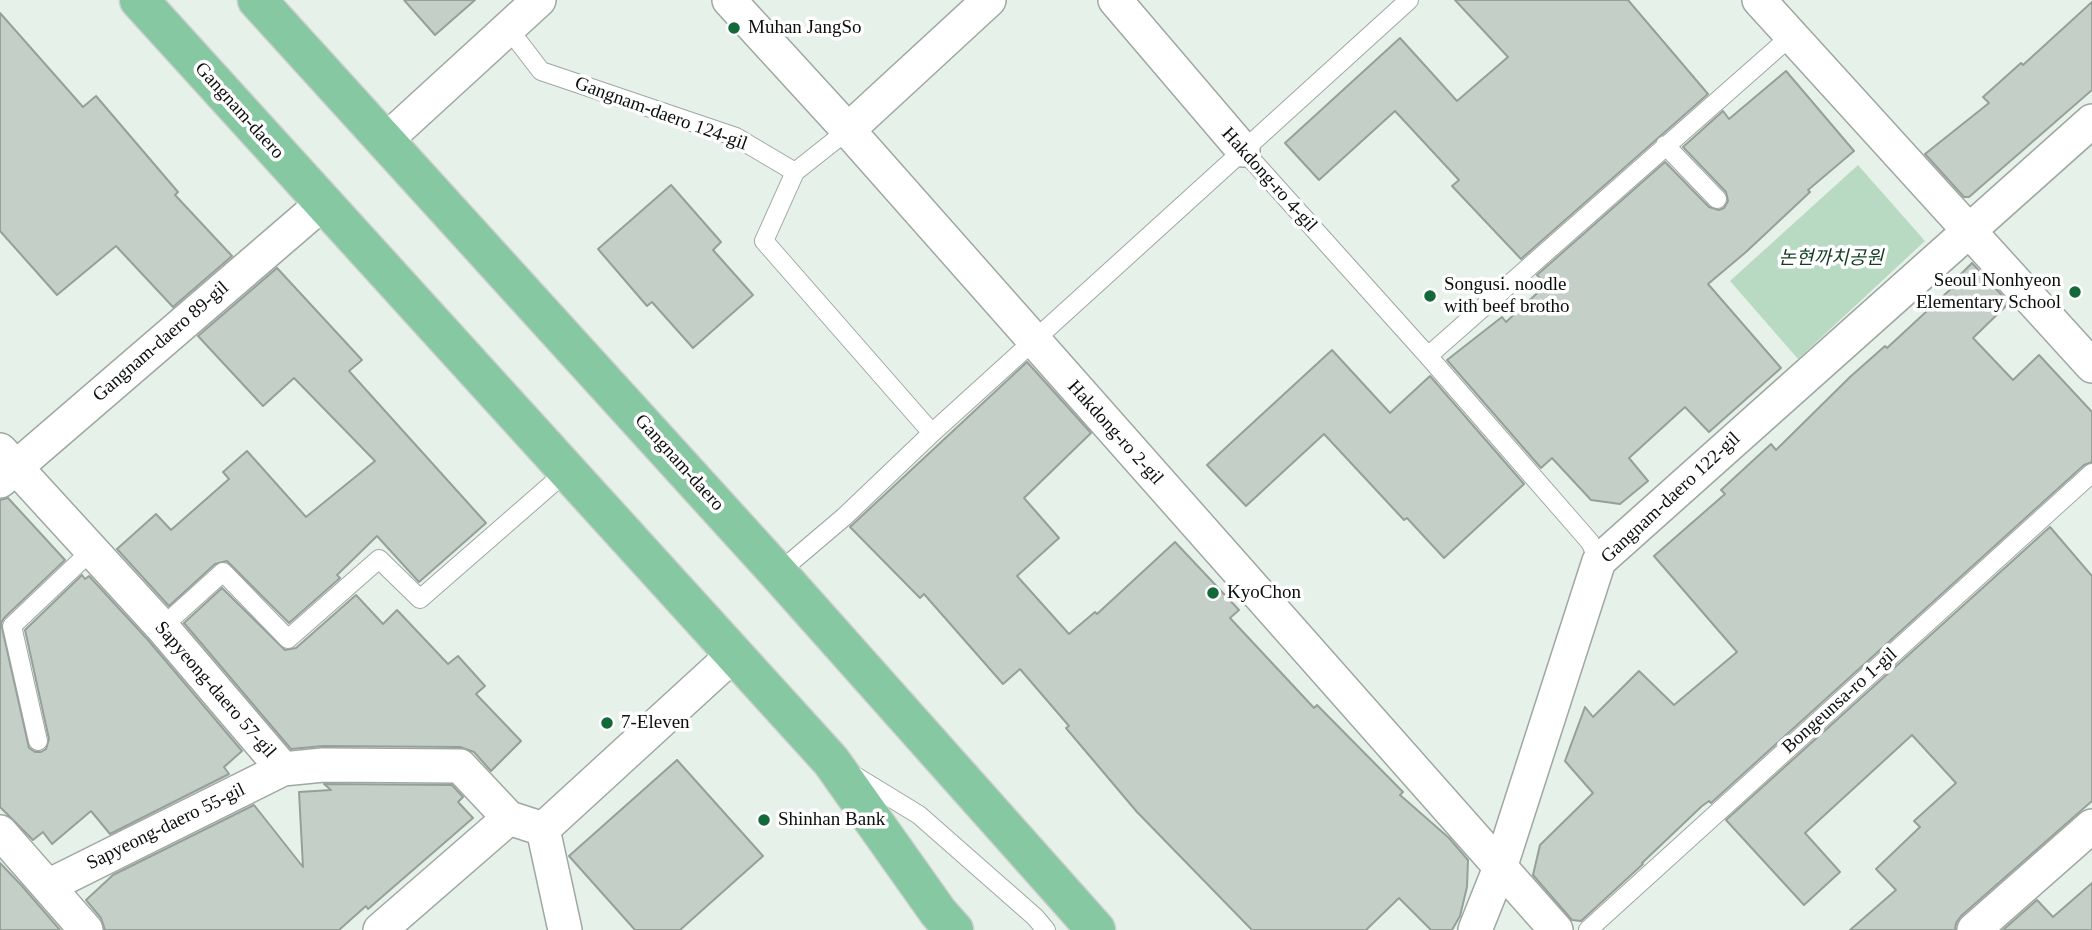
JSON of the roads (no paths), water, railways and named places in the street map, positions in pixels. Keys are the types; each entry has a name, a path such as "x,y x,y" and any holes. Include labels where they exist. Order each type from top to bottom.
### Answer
{"main road":[{"name":"Gangnam-daero","path":"139,0 831,761 938,912 954,930"},
{"name":"Gangnam-daero","path":"257,0 778,572 1096,930"}],"street":[{"path":"385,141 539,0"},
{"name":"Hakdong-ro 2-gil","path":"729,0 848,130 1501,865"},
{"path":"848,130 989,0"},
{"name":"Hakdong-ro 4-gil","path":"1115,0 1242,150"},
{"path":"1759,0 2092,366"},
{"name":"Gangnam-daero 122-gil","path":"1475,930 1501,865 1599,561 2092,121"},
{"name":"Gangnam-daero 89-gil","path":"5,466 323,203"},
{"name":"Sapyeong-daero 57-gil","path":"5,466 92,550 284,769 323,765 460,766 509,818 542,830"},
{"path":"565,930 542,830 733,655"},
{"name":"Sapyeong-daero 55-gil","path":"48,886 284,769"},
{"path":"380,930 509,818"},
{"path":"1974,930 2092,826"},
{"path":"0,832 86,930"},
{"path":"1501,865 1556,930"}],"lane":[{"path":"778,572 844,517 932,433 1409,0"},
{"name":"Gangnam-daero 124-gil","path":"508,28 541,71 736,138 795,172"},
{"path":"1427,356 1791,36"},
{"path":"848,130 795,172 764,241 932,433"},
{"path":"1665,145 1717,199"},
{"name":"Hakdong-ro 4-gil","path":"1242,150 1590,542 1599,561"},
{"path":"162,627 223,572 288,639 379,559 420,599 568,470"},
{"name":"Bongeunsa-ro 1-gil","path":"1588,930 2092,472"},
{"path":"38,741 12,626 92,550"},
{"path":"831,761 919,815 1035,917 1046,930"}],"place":[{"name":"Muhan JangSo","path":"734,28"},
{"name":"Seoul Nonhyeon Elementary School","path":"2075,292"},
{"name":"Songusi. noodle with beef brotho","path":"1430,296"},
{"name":"KyoChon","path":"1213,593"},
{"name":"7-Eleven","path":"607,723"},
{"name":"Shinhan Bank","path":"764,820"}],"park label":[{"name":"논현까치공원","path":"1831,259"}]}
